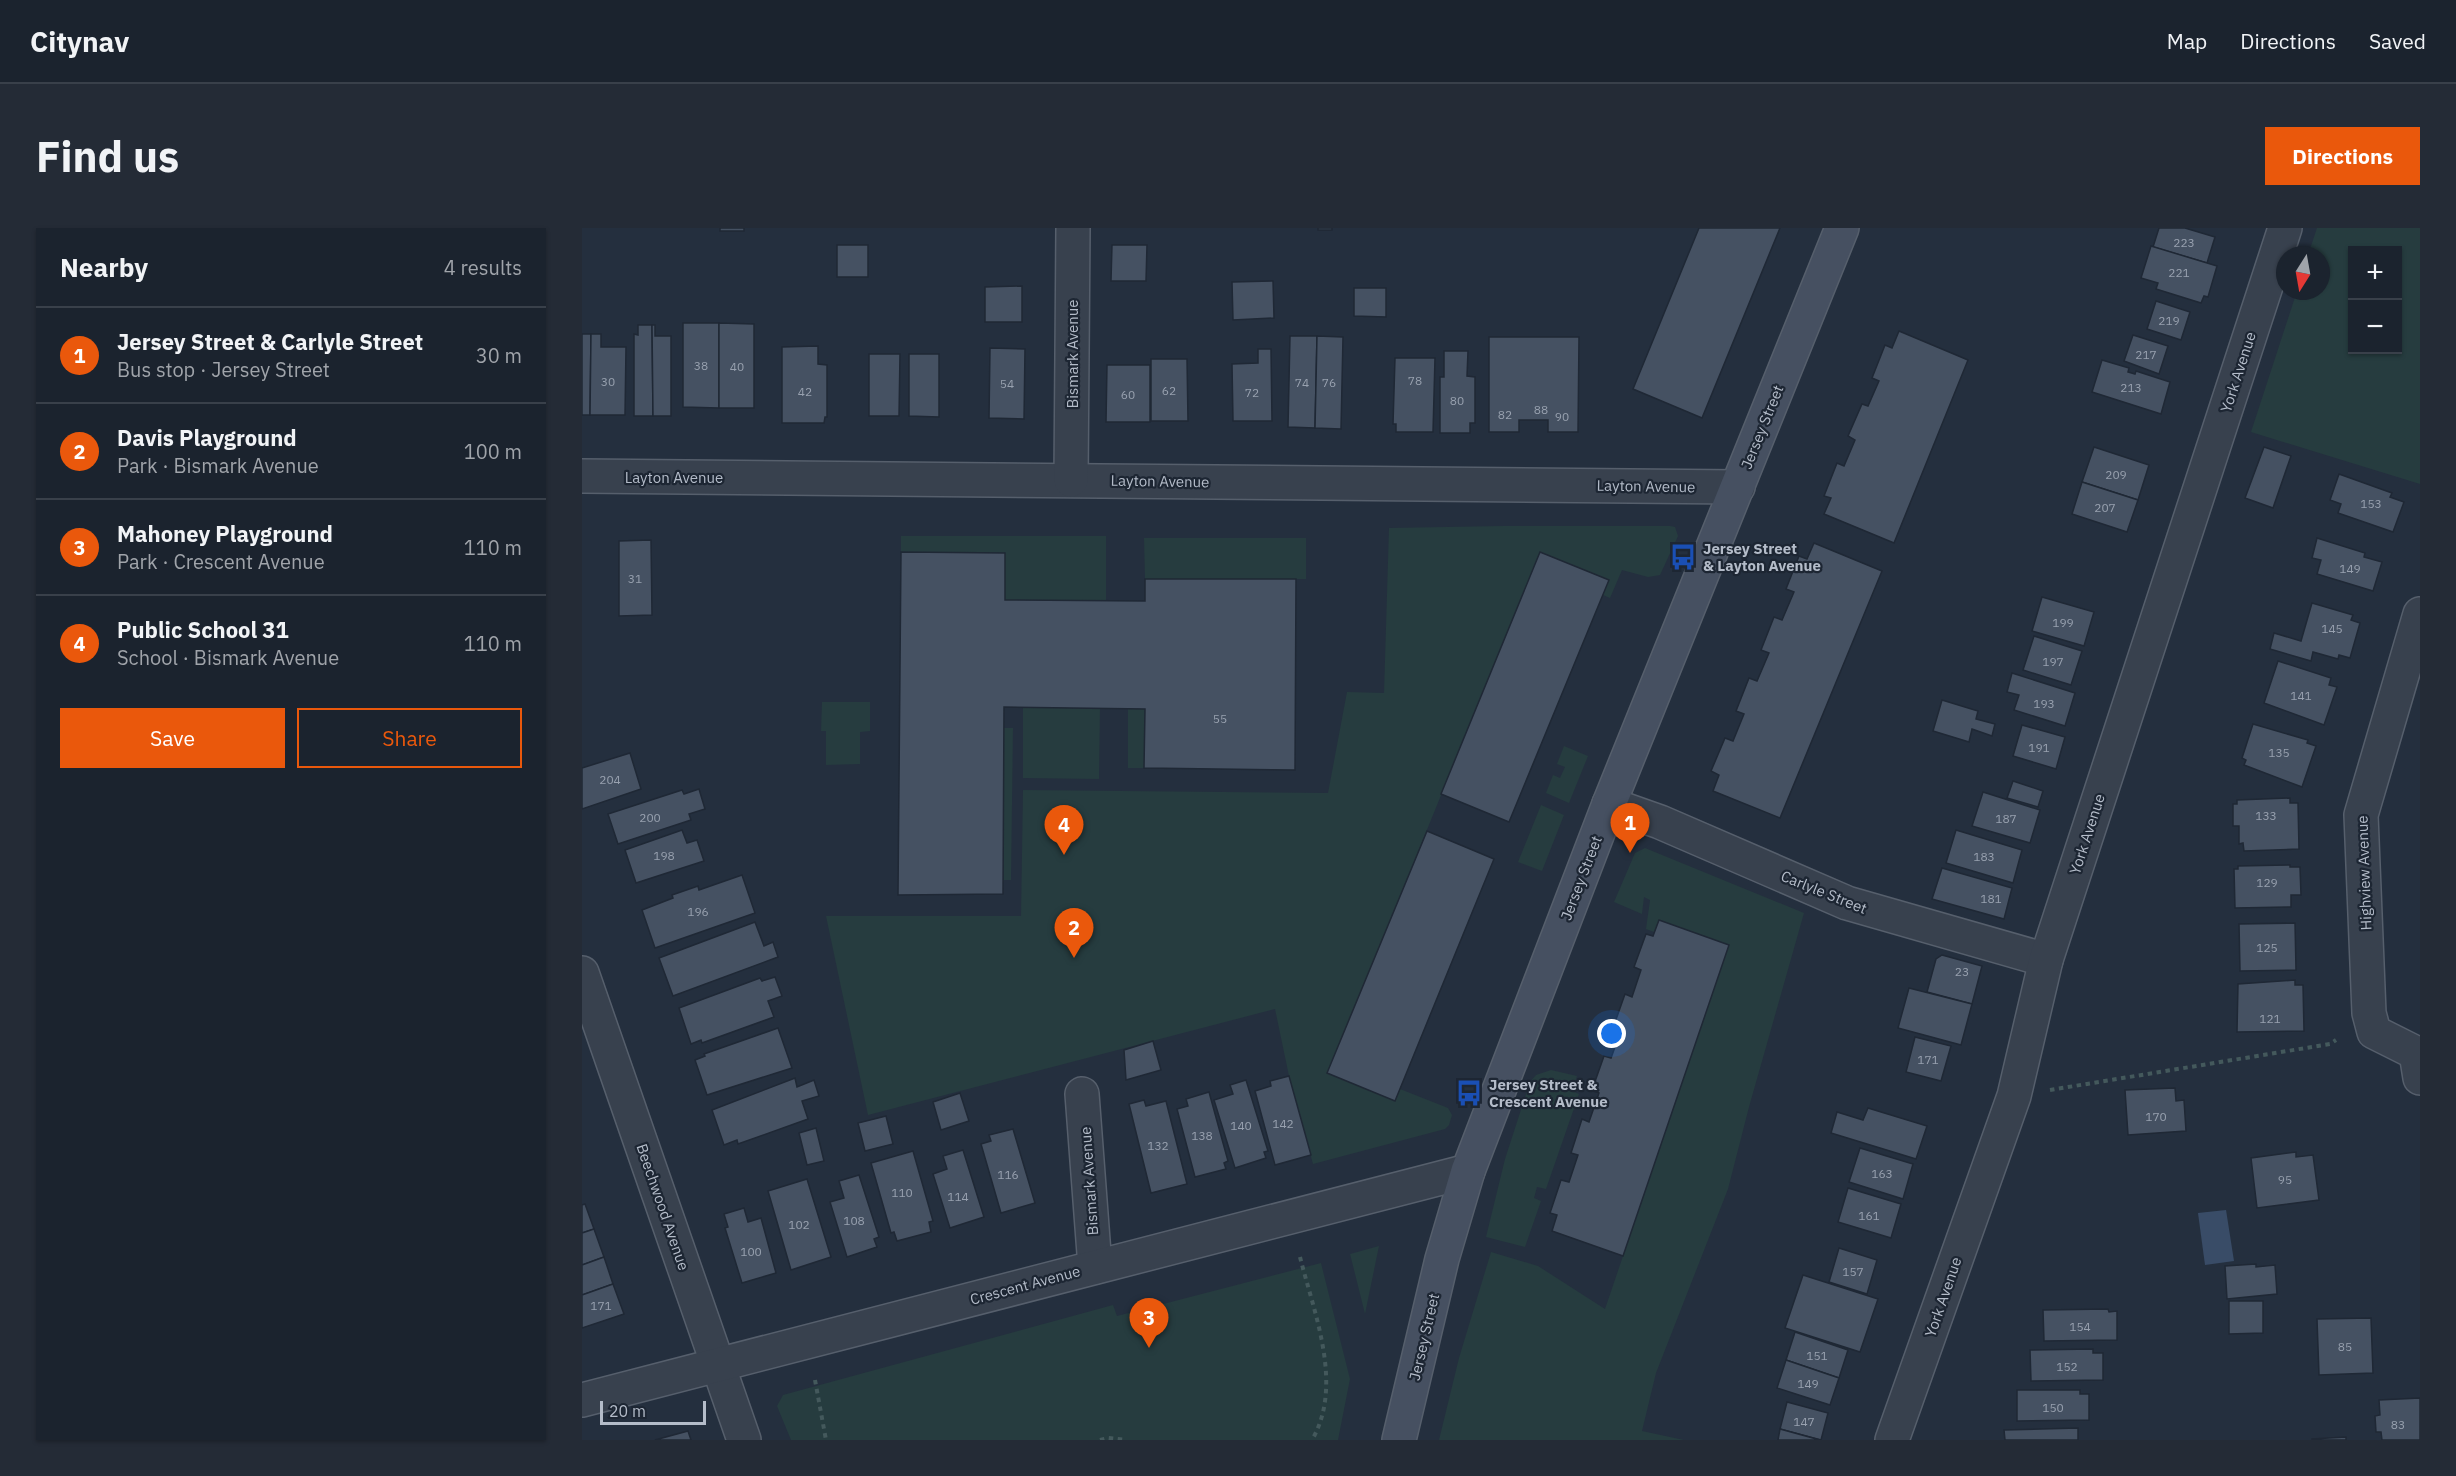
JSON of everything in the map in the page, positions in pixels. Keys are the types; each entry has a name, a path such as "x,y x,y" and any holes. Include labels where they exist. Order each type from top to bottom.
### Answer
{"street":[{"name":"Bismark Avenue","path":"1071,480 1073,228"},
{"name":"Jersey Street","path":"1399,1440 1442,1259 1468,1171 1609,804 1842,228"},
{"name":"York Avenue","path":"1892,1440 2014,1096 2046,960 2285,228"},
{"name":"Layton Avenue","path":"582,476 1738,487"},
{"name":"Highview Avenue","path":"2418,1061 2374,1032 2369,1013 2361,814 2420,614"},
{"name":"Carlyle Street","path":"1609,804 1660,822 1847,903 2046,960"},
{"name":"Beechwood Avenue","path":"582,973 744,1440"},
{"name":"Bismark Avenue","path":"1082,1094 1095,1267"},
{"name":"Crescent Avenue","path":"582,1400 1468,1171"}],"path":[{"path":"2014,1096 2330,1044 2336,1040"},
{"path":"1300,1257 1324,1356 1326,1381 1324,1407 1312,1440"},
{"path":"815,1380 826,1440"},
{"path":"1100,1440 1108,1438 1126,1440"}],"green space":[{"path":"2317,228 2420,228 2420,484 2251,432 2294,300 2330,300 2330,246 2311,246"},
{"path":"1670,526 1675,527 1678,536 1660,575 1648,577 1622,570 1610,598 1603,595 1608,580 1540,552 1328,1073 1395,1101 1400,1089 1448,1108 1452,1115 1445,1129 1313,1164 1289,1076 1275,1009 868,1115 826,916 1021,916 1023,790 1328,793 1347,692 1384,693 1389,528"},
{"path":"901,536 1106,536 1106,601 1005,600 1005,553 901,552"},
{"path":"1144,538 1306,538 1306,579 1145,579"},
{"path":"822,702 870,702 870,731 860,732 860,764 826,765 826,731 821,731"},
{"path":"1023,708 1100,708 1099,779 1023,778"},
{"path":"1128,708 1145,709 1144,768 1128,768"},
{"path":"1004,728 1013,728 1011,880 1003,880"},
{"path":"1564,746 1588,756 1569,803 1546,793 1553,775 1560,778 1565,767 1557,764"},
{"path":"1541,805 1564,815 1542,871 1518,862"},
{"path":"1645,848 1804,913 1728,1189 1656,1373 1642,1431 1684,1440 1439,1440 1459,1358 1491,1252 1538,1266 1605,1309 1729,945 1659,920 1654,932 1646,929 1650,900 1644,897 1642,914 1614,902 1635,853"},
{"path":"1551,1070 1577,1076 1572,1091 1579,1094 1546,1189 1537,1187 1534,1198 1541,1201 1525,1247 1486,1237 1505,1159 1530,1082 1536,1075"},
{"path":"1379,1246 1365,1314 1350,1254"},
{"path":"1321,1263 1350,1379 1338,1440 791,1440 777,1406 783,1395 1113,1305 1117,1316"}],"water":[{"path":"2226,1210 2234,1261 2205,1265 2198,1213"}],"building":[{"path":"720,228 744,228 744,231 720,231"},
{"path":"1318,228 1332,228 1332,230 1318,230"},
{"path":"1699,228 1780,228 1702,418 1633,389"},
{"path":"2159,228 2185,228 2215,237 2207,263 2153,247"},
{"path":"837,245 868,245 868,277 837,277"},
{"path":"1112,245 1147,245 1146,281 1111,281"},
{"path":"2151,246 2217,266 2208,297 2204,296 2201,303 2156,289 2158,283 2141,278"},
{"path":"1273,281 1274,318 1233,320 1232,282"},
{"path":"1022,286 1022,322 985,322 985,287"},
{"path":"1354,288 1386,288 1386,317 1354,316"},
{"path":"2156,301 2190,312 2181,340 2147,329"},
{"path":"683,323 719,323 719,408 683,407"},
{"path":"719,323 754,324 754,408 719,408"},
{"path":"638,325 652,325 653,416 634,416 634,334 638,335"},
{"path":"652,325 655,325 655,336 671,336 671,416 653,416"},
{"path":"1899,331 1968,360 1894,543 1824,514 1831,498 1824,496 1837,463 1844,466 1855,440 1848,436 1862,404 1868,406 1879,381 1872,378 1885,345 1892,348"},
{"path":"582,334 591,334 590,415 582,415"},
{"path":"591,334 601,334 601,347 626,347 625,415 590,415"},
{"path":"2133,335 2168,346 2159,374 2124,361"},
{"path":"1290,336 1317,336 1315,428 1288,427"},
{"path":"1317,336 1343,337 1341,429 1315,428"},
{"path":"1489,337 1579,337 1578,432 1548,432 1548,420 1519,420 1519,432 1489,432"},
{"path":"818,346 818,364 827,365 827,417 824,423 782,423 782,347"},
{"path":"990,348 1025,349 1024,419 989,418"},
{"path":"1258,349 1271,349 1272,421 1233,421 1232,364 1258,363"},
{"path":"1444,351 1468,351 1467,376 1475,377 1475,423 1470,423 1470,433 1440,433 1440,377 1444,377"},
{"path":"869,354 900,354 899,416 869,416"},
{"path":"909,354 939,354 939,417 909,416"},
{"path":"1395,358 1435,358 1433,432 1396,432 1396,424 1393,424"},
{"path":"1151,359 1187,359 1188,421 1151,421"},
{"path":"2102,360 2129,368 2128,372 2135,374 2136,371 2170,382 2161,414 2092,392"},
{"path":"1107,365 1150,365 1150,422 1106,422"},
{"path":"2094,447 2149,465 2138,500 2082,482"},
{"path":"2264,447 2291,456 2273,508 2245,498"},
{"path":"2339,474 2392,493 2390,497 2404,502 2393,532 2338,513 2341,504 2330,500"},
{"path":"2082,482 2138,500 2127,532 2072,514"},
{"path":"2317,538 2365,553 2364,557 2382,562 2373,591 2317,574 2321,560 2312,558"},
{"path":"651,540 652,615 619,616 619,541"},
{"path":"1814,543 1882,571 1780,818 1713,791 1719,775 1711,771 1725,738 1733,741 1744,714 1736,711 1749,678 1757,681 1769,653 1761,650 1774,617 1782,620 1794,592 1786,589 1799,556 1807,559"},
{"path":"901,552 1005,553 1005,600 1145,601 1145,579 1296,579 1295,770 1144,768 1145,709 1004,707 1003,894 898,895"},
{"path":"1540,552 1609,580 1509,822 1441,794"},
{"path":"2042,597 2094,612 2084,646 2032,631"},
{"path":"2312,603 2353,615 2351,620 2360,623 2350,658 2339,655 2338,659 2313,652 2311,661 2270,649 2274,633 2301,641"},
{"path":"2034,636 2082,651 2071,685 2023,670"},
{"path":"2278,661 2331,678 2329,685 2337,687 2324,725 2264,703"},
{"path":"2012,673 2075,693 2065,726 2014,710 2019,695 2007,692"},
{"path":"1942,700 1978,711 1976,719 1995,724 1992,736 1972,729 1969,742 1933,731"},
{"path":"2253,724 2308,740 2307,743 2316,746 2302,787 2244,765 2246,760 2242,758"},
{"path":"2022,725 2065,737 2056,769 2013,756"},
{"path":"630,753 641,789 582,809 582,768"},
{"path":"2013,781 2043,791 2038,807 2007,798"},
{"path":"699,789 705,809 689,814 691,820 618,844 608,814 682,790 684,794"},
{"path":"1983,792 2040,810 2030,843 1972,826"},
{"path":"2290,798 2290,803 2298,803 2299,849 2244,851 2243,843 2239,844 2239,826 2233,826 2233,804 2237,804 2237,800"},
{"path":"682,830 687,843 697,840 704,861 636,883 625,850"},
{"path":"1956,830 2022,850 2013,883 1946,863"},
{"path":"1427,831 1494,859 1395,1101 1327,1073"},
{"path":"2290,865 2290,867 2300,867 2301,895 2291,895 2291,907 2235,908 2234,869 2238,869 2238,866"},
{"path":"1942,868 2012,888 2004,919 1932,899"},
{"path":"742,875 755,913 655,948 642,910 673,898 672,895 698,886 699,890"},
{"path":"1659,920 1729,945 1623,1256 1552,1231 1557,1215 1550,1213 1561,1180 1569,1182 1578,1155 1571,1153 1582,1119 1589,1122 1599,1093 1592,1090 1604,1056 1611,1058 1621,1030 1613,1028 1625,994 1632,997 1641,970 1634,967 1646,934 1653,936"},
{"path":"755,922 764,946 773,942 778,957 673,996 659,958"},
{"path":"2295,923 2296,970 2240,971 2239,924"},
{"path":"1942,955 1982,966 1972,1004 1927,992 1936,959"},
{"path":"775,977 782,996 768,1001 774,1017 702,1043 701,1040 691,1044 679,1008 760,978 762,981"},
{"path":"2295,980 2295,985 2303,985 2304,1031 2237,1032 2238,984"},
{"path":"1909,988 1972,1004 1961,1045 1898,1028"},
{"path":"778,1028 792,1068 707,1095 695,1060 705,1056 704,1054"},
{"path":"1915,1037 1951,1046 1941,1081 1906,1072"},
{"path":"1153,1041 1161,1070 1126,1080 1124,1050"},
{"path":"1289,1076 1311,1155 1275,1165 1255,1091 1271,1086 1270,1081"},
{"path":"795,1078 797,1087 814,1080 819,1096 802,1101 808,1119 738,1144 737,1140 724,1145 712,1110"},
{"path":"1246,1080 1268,1151 1264,1152 1266,1158 1235,1168 1214,1100 1233,1094 1230,1085"},
{"path":"2175,1088 2176,1101 2184,1100 2186,1131 2128,1135 2125,1090"},
{"path":"1209,1092 1228,1161 1224,1163 1226,1169 1195,1177 1177,1109 1188,1106 1186,1099"},
{"path":"960,1093 969,1121 941,1130 933,1102"},
{"path":"1144,1100 1146,1106 1166,1101 1187,1184 1151,1193 1129,1104"},
{"path":"1868,1108 1927,1126 1916,1159 1831,1133 1837,1112 1863,1120"},
{"path":"886,1116 893,1144 865,1151 858,1123"},
{"path":"816,1128 824,1161 807,1165 799,1133"},
{"path":"1013,1129 1035,1203 1001,1213 981,1144 991,1141 989,1135"},
{"path":"1860,1148 1913,1164 1903,1199 1849,1182"},
{"path":"963,1150 984,1217 950,1228 933,1174 947,1169 943,1156"},
{"path":"913,1151 933,1221 929,1222 931,1232 897,1241 894,1232 891,1233 871,1163"},
{"path":"2296,1152 2296,1157 2313,1155 2319,1200 2257,1208 2251,1158"},
{"path":"859,1175 879,1237 874,1239 877,1247 847,1257 830,1202 844,1198 839,1181"},
{"path":"807,1179 831,1257 791,1270 768,1191"},
{"path":"1848,1188 1901,1204 1891,1238 1838,1222"},
{"path":"585,1204 594,1229 582,1233 582,1205"},
{"path":"744,1208 748,1222 761,1218 776,1273 742,1283 725,1228 728,1227 724,1214"},
{"path":"594,1229 604,1257 582,1265 582,1233"},
{"path":"1839,1248 1877,1260 1867,1294 1829,1282"},
{"path":"604,1257 613,1284 582,1295 582,1265"},
{"path":"2256,1264 2256,1267 2275,1265 2277,1294 2227,1299 2225,1266"},
{"path":"1803,1275 1878,1299 1860,1352 1785,1328"},
{"path":"613,1284 624,1314 582,1328 582,1295"},
{"path":"2229,1301 2263,1301 2263,1333 2229,1334"},
{"path":"2108,1309 2109,1312 2117,1311 2117,1340 2044,1341 2043,1310"},
{"path":"2371,1318 2373,1373 2319,1375 2317,1319"},
{"path":"1795,1332 1848,1350 1839,1378 1786,1360"},
{"path":"2093,1349 2093,1353 2103,1353 2103,1380 2031,1381 2030,1350"},
{"path":"1786,1360 1839,1378 1830,1405 1777,1388"},
{"path":"2017,1390 2080,1390 2080,1394 2089,1394 2089,1420 2017,1421"},
{"path":"2420,1398 2420,1440 2382,1440 2381,1432 2376,1432 2375,1416 2380,1415 2379,1400"},
{"path":"1787,1402 1828,1413 1821,1440 1780,1429"},
{"path":"2078,1428 2078,1440 2005,1440 2004,1430"},
{"path":"1780,1429 1820,1440 1778,1440"},
{"path":"688,1431 691,1440 655,1440"},
{"path":"2346,1437 2346,1440 2312,1440 2312,1439"}],"place":[{"name":"Jersey Street & Layton Avenue","path":"1683,557"},
{"name":"Jersey Street & Carlyle Street","path":"1630,853"},
{"name":"Public School 31","path":"1064,855"},
{"name":"Davis Playground","path":"1074,958"},
{"name":"Jersey Street & Crescent Avenue","path":"1469,1093"},
{"name":"Mahoney Playground","path":"1149,1348"}]}
